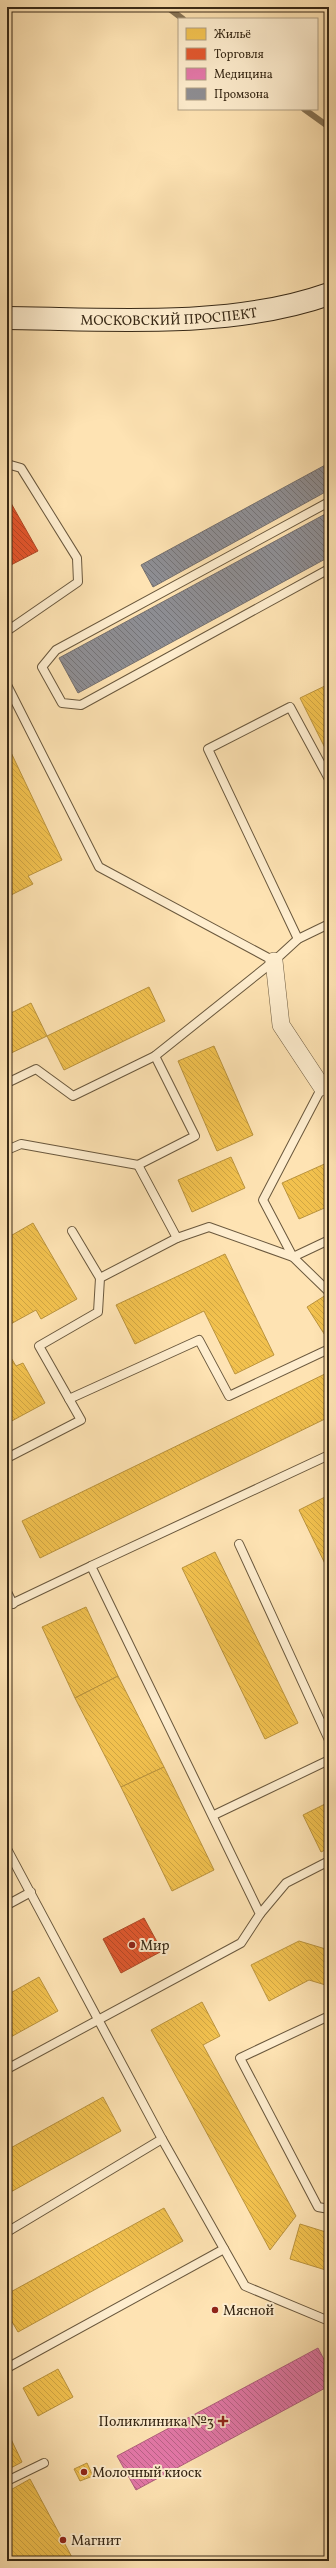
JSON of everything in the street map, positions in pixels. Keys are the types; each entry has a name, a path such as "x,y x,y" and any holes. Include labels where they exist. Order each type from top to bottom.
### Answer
{"main road":[{"name":"МОСКОВСКИЙ ПРОСПЕКТ","path":"7,318 194,320 304,303 329,294"}],"street":[{"path":"274,961 281,1025 325,1086"}],"lane":[{"path":"7,464 21,468 77,558 78,582 7,631"},
{"path":"329,502 56,650 42,667 62,703 81,705 329,569"},
{"path":"7,685 99,867 274,961"},
{"path":"298,939 208,749 290,707 329,779"},
{"path":"7,1083 36,1069 73,1096 155,1056 274,961 298,939 329,924"},
{"path":"7,1150 21,1144 138,1165 195,1136 155,1056"},
{"path":"325,1086 263,1200 293,1257 329,1292"},
{"path":"138,1165 177,1238"},
{"path":"100,1278 177,1238 209,1227 293,1257 329,1240"},
{"path":"7,1458 81,1420 39,1346 98,1312 100,1278 72,1230"},
{"path":"69,1399 199,1340 229,1396 329,1349"},
{"path":"7,1592 10,1605 329,1455"},
{"path":"239,1544 329,1740"},
{"path":"91,1566 214,1815 260,1914"},
{"path":"214,1815 329,1760"},
{"path":"7,1849 100,2019 162,2139 245,2286 329,2321"},
{"path":"7,2069 241,1943 260,1914 286,1882 329,1861"},
{"path":"7,1905 31,1892"},
{"path":"329,2016 240,2058 318,2207 329,2209"},
{"path":"7,2232 162,2139"},
{"path":"7,2368 224,2249"},
{"path":"7,2481 44,2463"}],"building: Жильё":[{"path":"329,684 329,756 300,698"},
{"path":"7,744 62,860 28,876 33,884 7,897 7,843 10,842 7,836"},
{"path":"149,987 165,1021 64,1070 47,1036"},
{"path":"31,1003 47,1036 7,1055 7,1015"},
{"path":"214,1046 253,1135 217,1151 178,1061"},
{"path":"231,1157 245,1188 192,1212 178,1180"},
{"path":"329,1162 329,1206 299,1219 282,1183"},
{"path":"33,1223 77,1299 41,1319 36,1310 7,1326 7,1238"},
{"path":"225,1254 274,1355 235,1374 204,1311 135,1344 116,1305"},
{"path":"326,1295 329,1301 328,1340 307,1307"},
{"path":"7,1351 16,1366 23,1363 45,1403 8,1423"},
{"path":"329,1372 329,1417 40,1558 22,1521"},
{"path":"329,1495 329,1572 299,1510"},
{"path":"215,1552 298,1723 265,1739 182,1568"},
{"path":"86,1607 118,1676 75,1698 42,1627"},
{"path":"118,1676 164,1767 121,1787 75,1698"},
{"path":"164,1767 214,1870 172,1891 121,1787"},
{"path":"329,1802 329,1848 321,1852 303,1815"},
{"path":"299,1941 329,1950 329,1986 309,1980 269,2001 251,1965"},
{"path":"39,1977 58,2011 7,2039 7,1995"},
{"path":"202,2002 220,2036 203,2045 296,2216 270,2250 151,2030"},
{"path":"103,2097 121,2131 7,2194 7,2150"},
{"path":"164,2208 183,2241 18,2332 7,2313 7,2294"},
{"path":"300,2224 329,2233 329,2271 290,2259"},
{"path":"58,2369 73,2397 38,2416 23,2388"},
{"path":"10,2437 22,2462 7,2470 7,2438"},
{"name":"Молочный киоск","path":"87,2463 93,2476 80,2481 74,2469"},
{"path":"30,2479 74,2561 7,2561 7,2492"}],"building: Торговля":[{"path":"7,496 38,551 7,567"},
{"name":"Мир","path":"144,1918 162,1951 121,1973 103,1939"}],"building: Медицина":[{"name":"Поликлиника №3","path":"318,2348 329,2369 329,2386 136,2490 117,2456"}],"building: Промзона":[{"path":"329,463 329,490 153,587 141,565"},
{"path":"329,512 329,557 78,693 59,658"}],"waterway":[{"path":"167,7 182,18"},
{"path":"305,110 329,127"}],"place":[{"name":"Мир","path":"132,1945"},
{"name":"Мясной","path":"215,2310"},
{"name":"Поликлиника №3","path":"223,2421"},
{"name":"Молочный киоск","path":"84,2472"},
{"name":"Магнит","path":"63,2540"}]}
